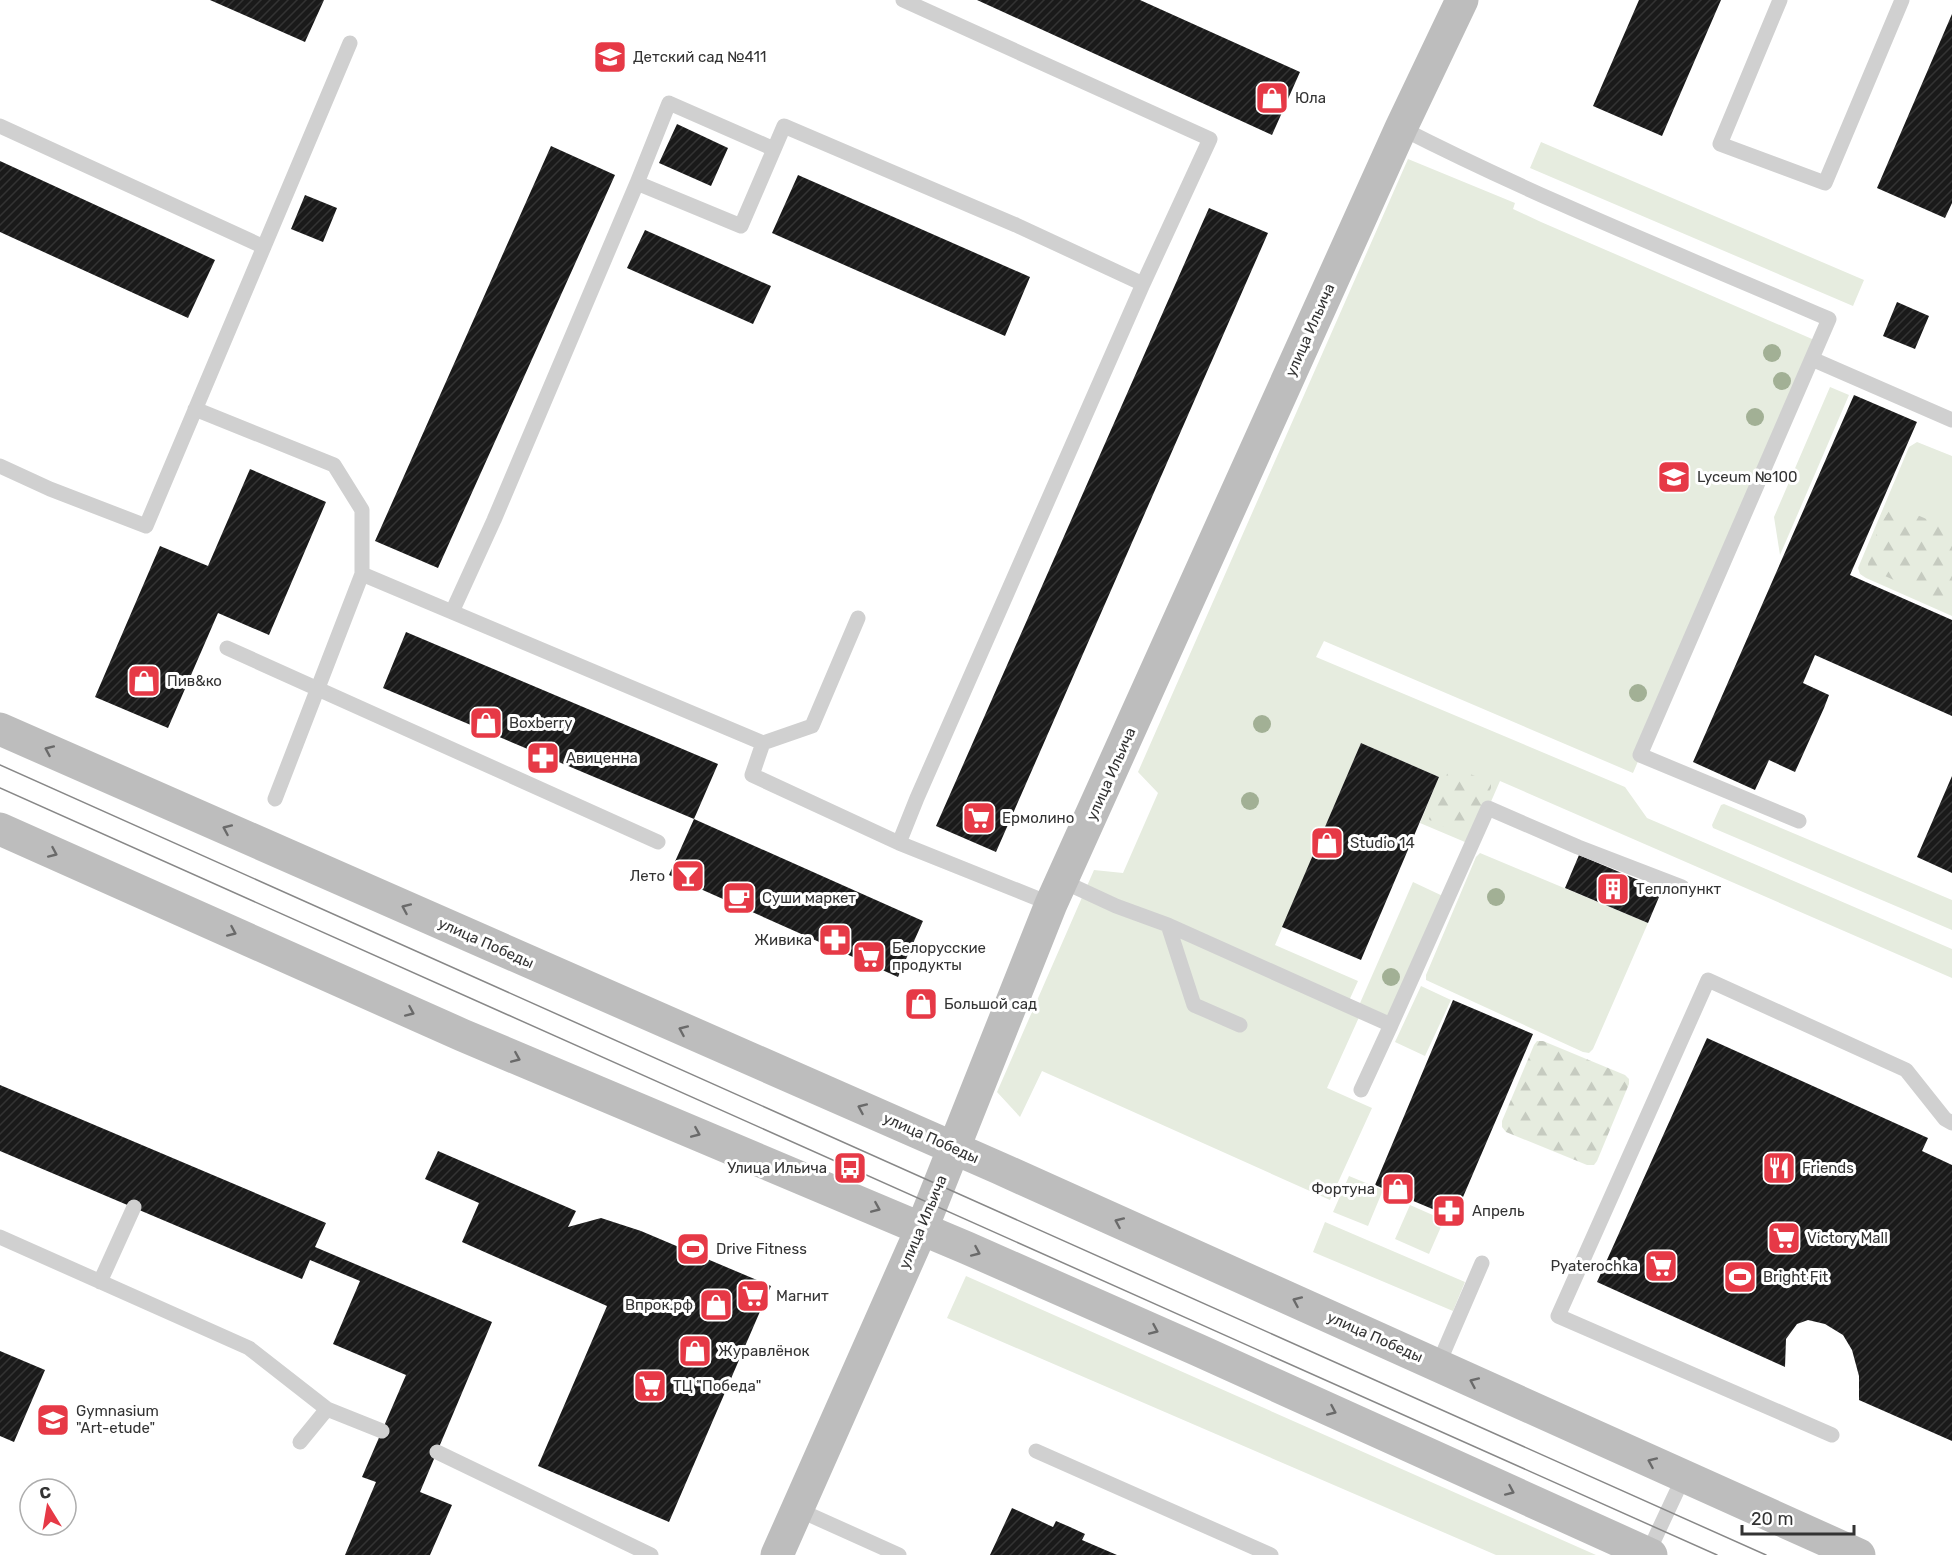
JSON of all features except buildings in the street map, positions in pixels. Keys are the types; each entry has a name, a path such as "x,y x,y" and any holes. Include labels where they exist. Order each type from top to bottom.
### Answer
{"main road":[{"name":"улица Ильича","path":"777,1555 799,1510 922,1228 1057,892 1401,128 1462,0"},
{"name":"улица Победы","path":"0,729 954,1148 1859,1555"},
{"path":"0,829 462,1035 922,1228 1198,1350 1649,1555"}],"lane":[{"path":"899,843 1143,284 1210,139 903,0"},
{"path":"1780,0 1719,144 1824,183 1902,0"},
{"path":"0,466 50,489 146,526 350,43"},
{"path":"452,612 494,520 669,103 774,149"},
{"path":"0,126 264,247"},
{"path":"637,183 741,226 784,126 1016,225 1143,284"},
{"path":"1401,128 1503,177 1829,319 1640,755 1799,821"},
{"path":"1812,359 1952,420"},
{"path":"195,409 334,465 362,510 362,574 275,799"},
{"path":"362,574 763,742 813,726 858,618"},
{"path":"227,648 658,842"},
{"path":"763,742 752,775 899,843 1057,892 1116,906 1168,925 1391,1025"},
{"path":"1360,1089 1488,808 1578,847 1682,887"},
{"path":"1168,925 1194,1005 1240,1025"},
{"path":"1832,1435 1558,1317 1708,981 1906,1070 1944,1119 1952,1123"},
{"path":"100,1282 134,1207"},
{"path":"0,1237 249,1348 327,1409 382,1431"},
{"path":"1437,1365 1482,1263"},
{"path":"300,1442 327,1409"},
{"path":"1036,1451 1271,1555"},
{"path":"437,1452 651,1555"},
{"path":"1649,1555 1684,1476"},
{"path":"799,1510 899,1555"}],"green space":[{"path":"1541,142 1864,280 1853,306 1530,168"},
{"path":"1408,159 1515,203 1513,209 1541,222 1819,342 1633,773 1324,641 1316,657 1625,787 1647,818 1952,949 1952,978 1500,781 1472,845 1420,823 1439,777 1361,743 1275,945 1358,981 1347,1005 1360,1015 1327,1088 1372,1108 1330,1200 1042,1071 1020,1117 997,1092 1094,870 1123,873 1158,793 1138,772"},
{"path":"1830,387 1849,395 1780,555 1774,517"},
{"path":"1917,442 1952,456 1952,616 1866,578 1860,574 1858,568 1909,447"},
{"path":"1892,508 1901,508 1952,530 1952,606 1876,572 1868,566 1876,535"},
{"path":"1452,766 1491,783 1491,788 1468,836 1431,822 1429,819"},
{"path":"1724,804 1952,900 1952,930 1713,828 1712,825 1721,805"},
{"path":"1480,853 1648,923 1593,1049 1589,1053 1426,980 1426,975 1476,857"},
{"path":"1413,882 1447,898 1391,1025 1357,1010"},
{"path":"1421,986 1451,1000 1425,1056 1395,1042"},
{"path":"1537,1041 1543,1041 1625,1075 1629,1079 1629,1084 1594,1165 1587,1165 1506,1132 1502,1127 1502,1121"},
{"path":"1349,1176 1383,1190 1368,1226 1333,1212"},
{"path":"1410,1205 1444,1220 1429,1254 1395,1239"},
{"path":"1325,1222 1465,1282 1453,1311 1313,1252"},
{"path":"966,1276 1596,1555 1496,1555 947,1318"}],"tram line":[{"path":"0,765 1766,1555"},
{"path":"0,788 1717,1555"}],"place":[{"name":"Детский сад №411","path":"610,57"},
{"name":"Юла","path":"1272,98"},
{"name":"Lyceum №100","path":"1674,477"},
{"name":"Пив&ко","path":"144,681"},
{"name":"Boxberry","path":"486,723"},
{"name":"Авиценна","path":"543,758"},
{"name":"Ермолино","path":"979,818"},
{"name":"Studio 14","path":"1327,843"},
{"name":"Лето","path":"688,876"},
{"name":"Теплопункт","path":"1613,889"},
{"name":"Суши маркет","path":"739,898"},
{"name":"Живика","path":"835,940"},
{"name":"Белорусские продукты","path":"869,957"},
{"name":"Большой сад","path":"921,1004"},
{"name":"Улица Ильича","path":"850,1168"},
{"name":"Friends","path":"1779,1168"},
{"name":"Фортуна","path":"1398,1189"},
{"name":"Апрель","path":"1449,1211"},
{"name":"Victory Mall","path":"1784,1238"},
{"name":"Drive Fitness","path":"693,1249"},
{"name":"Pyaterochka","path":"1661,1266"},
{"name":"Bright Fit","path":"1740,1277"},
{"name":"Магнит","path":"753,1296"},
{"name":"Впрок.рф","path":"716,1305"},
{"name":"Журавлёнок","path":"695,1351"},
{"name":"ТЦ \"Победа\"","path":"650,1386"},
{"name":"Gymnasium \"Art-etude\"","path":"53,1420"}]}
